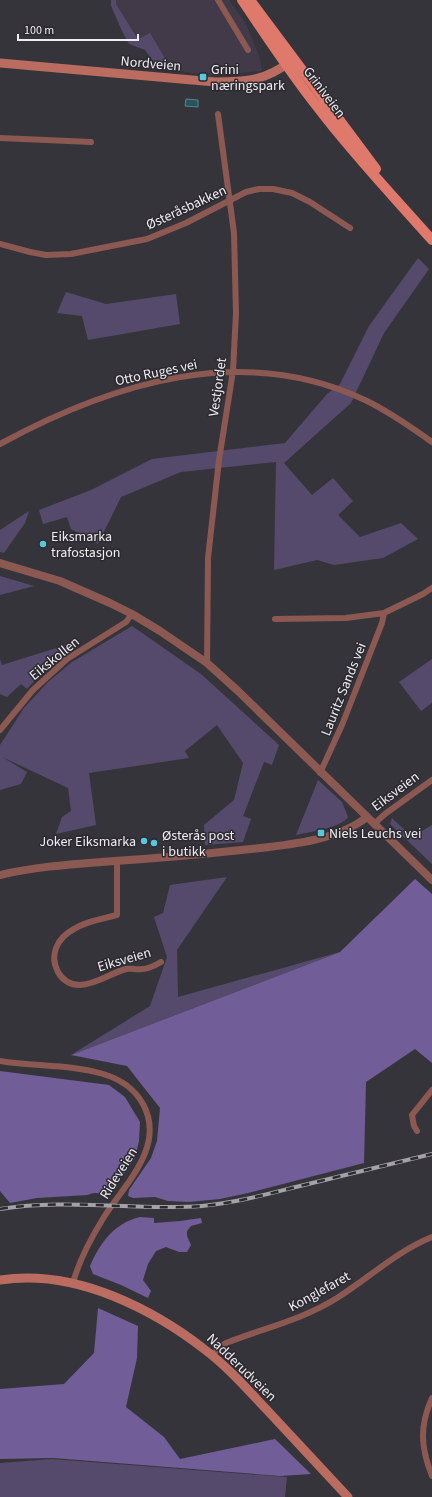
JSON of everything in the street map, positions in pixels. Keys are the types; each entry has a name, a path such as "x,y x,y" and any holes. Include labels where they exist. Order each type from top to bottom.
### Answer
{"main road":[{"name":"Griniveien","path":"242,0 290,62"},
{"name":"Griniveien","path":"250,0 290,62 344,140 380,183 394,195 432,240"},
{"name":"Nordveien","path":"0,63 215,82 241,82 264,77 290,62"},
{"name":"Nadderudveien","path":"0,1280 33,1277 56,1279 73,1283 98,1290 140,1308 177,1329 212,1355 258,1400 348,1497"}],"street":[{"path":"218,0 248,50"},
{"name":"Vestjordet","path":"207,663 208,558 219,460 233,371 236,313 236,269 231,199 218,114"},
{"path":"0,138 91,142"},
{"name":"Østeråsbakken","path":"0,244 46,255 71,254 146,239 167,232 246,192 259,189 273,189 292,193 310,202 350,228"},
{"name":"Otto Ruges vei","path":"0,444 40,423 98,398 120,391 174,378 233,371 269,373 317,383 332,388 365,400 384,410 432,442"},
{"path":"0,563 60,581 110,602 160,631 207,663 238,691 320,773 432,880"},
{"path":"275,619 346,618 384,613 432,588"},
{"name":"Lauritz Sands vei","path":"320,773 351,703 382,623 384,613"},
{"name":"Eikskollen","path":"0,730 32,690 67,659 126,622 132,614"},
{"name":"Eiksveien","path":"374,824 385,814 432,780"},
{"name":"Eiksveien","path":"0,875 27,869 213,853 295,843 338,833 352,827 366,817"},
{"name":"Eiksveien","path":"117,861 117,915 74,929 62,939 55,950 54,955 54,962 58,972 66,982 79,985 87,984 126,969 141,969 161,962"},
{"name":"Rideveien","path":"0,1061 85,1070 114,1077 135,1092 143,1103 149,1117 150,1139 142,1162 91,1239 78,1266 73,1283"},
{"path":"417,1132 412,1115 432,1090"},
{"name":"Konglefaret","path":"212,1355 226,1343 274,1327 321,1307 337,1298 398,1256 432,1237"},
{"path":"432,1398 423,1425 422,1445 426,1462 432,1476"}],"shaded area":[{"path":"111,0 116,0 116,4 138,39 150,33 169,65 157,66 145,50 129,44 111,6"},
{"path":"113,0 229,0 246,24 260,58 262,71 209,76 164,68 137,36"},
{"path":"418,258 429,269 384,333 351,403 284,463 312,495 333,478 353,501 338,515 360,537 401,523 418,539 383,558 334,565 317,560 274,570 276,462 181,472 121,497 98,544 71,529 67,517 43,524 39,510 91,490 152,459 285,443 327,394 340,384 369,326"},
{"path":"66,292 106,304 176,294 180,324 88,340 82,316 57,313"},
{"path":"29,511 25,523 4,553 0,552 0,530"},
{"path":"0,576 34,586 0,595"},
{"path":"132,626 201,674 279,745 272,765 264,762 243,816 251,819 243,842 205,845 204,825 234,800 243,763 217,725 185,751 189,758 89,773 96,825 56,834 62,817 71,811 68,788 2,757 27,772 21,784 0,790 0,745 24,708 48,682 72,662"},
{"path":"79,641 46,667 27,689 21,684 7,697 0,694 0,659 2,665"},
{"path":"432,659 432,703 421,711 399,682"},
{"path":"318,780 342,802 348,817 344,821 332,827 296,835"},
{"path":"392,818 412,837 432,825 432,864 390,824"},
{"path":"227,877 177,950 178,997 340,952 71,1055 150,1006 167,957 154,917 163,913 170,885"},
{"path":"415,879 432,894 432,1063 415,1049 366,1082 364,1163 220,1199 189,1202 168,1201 155,1197 133,1198 128,1196 129,1190 151,1158 157,1141 160,1108 127,1066 71,1055 340,952"},
{"path":"0,1071 109,1085 125,1097 140,1122 139,1141 135,1158 107,1197 94,1193 87,1195 37,1198 10,1203 0,1191"},
{"path":"140,1217 154,1218 154,1223 201,1218 202,1223 191,1226 187,1231 187,1236 191,1245 187,1252 179,1252 166,1247 156,1251 148,1264 143,1280 151,1291 148,1298 93,1274 90,1266 98,1249 115,1229"},
{"path":"98,1308 138,1326 137,1358 126,1407 164,1437 180,1459 275,1439 311,1474 280,1476 53,1458 0,1459 0,1389 64,1384 94,1353"},
{"path":"52,1459 287,1477 285,1497 0,1497 0,1463"}],"water":[{"path":"186,99 198,100 198,107 185,106"}],"railway":[{"path":"0,1209 50,1205 152,1207 214,1205 264,1195 432,1154"}],"place":[{"name":"Grini næringspark","path":"203,77"},
{"name":"Eiksmarka trafostasjon","path":"43,544"},
{"name":"Niels Leuchs vei","path":"321,833"},
{"name":"Joker Eiksmarka","path":"144,841"},
{"name":"Østerås post i butikk","path":"154,843"}]}
